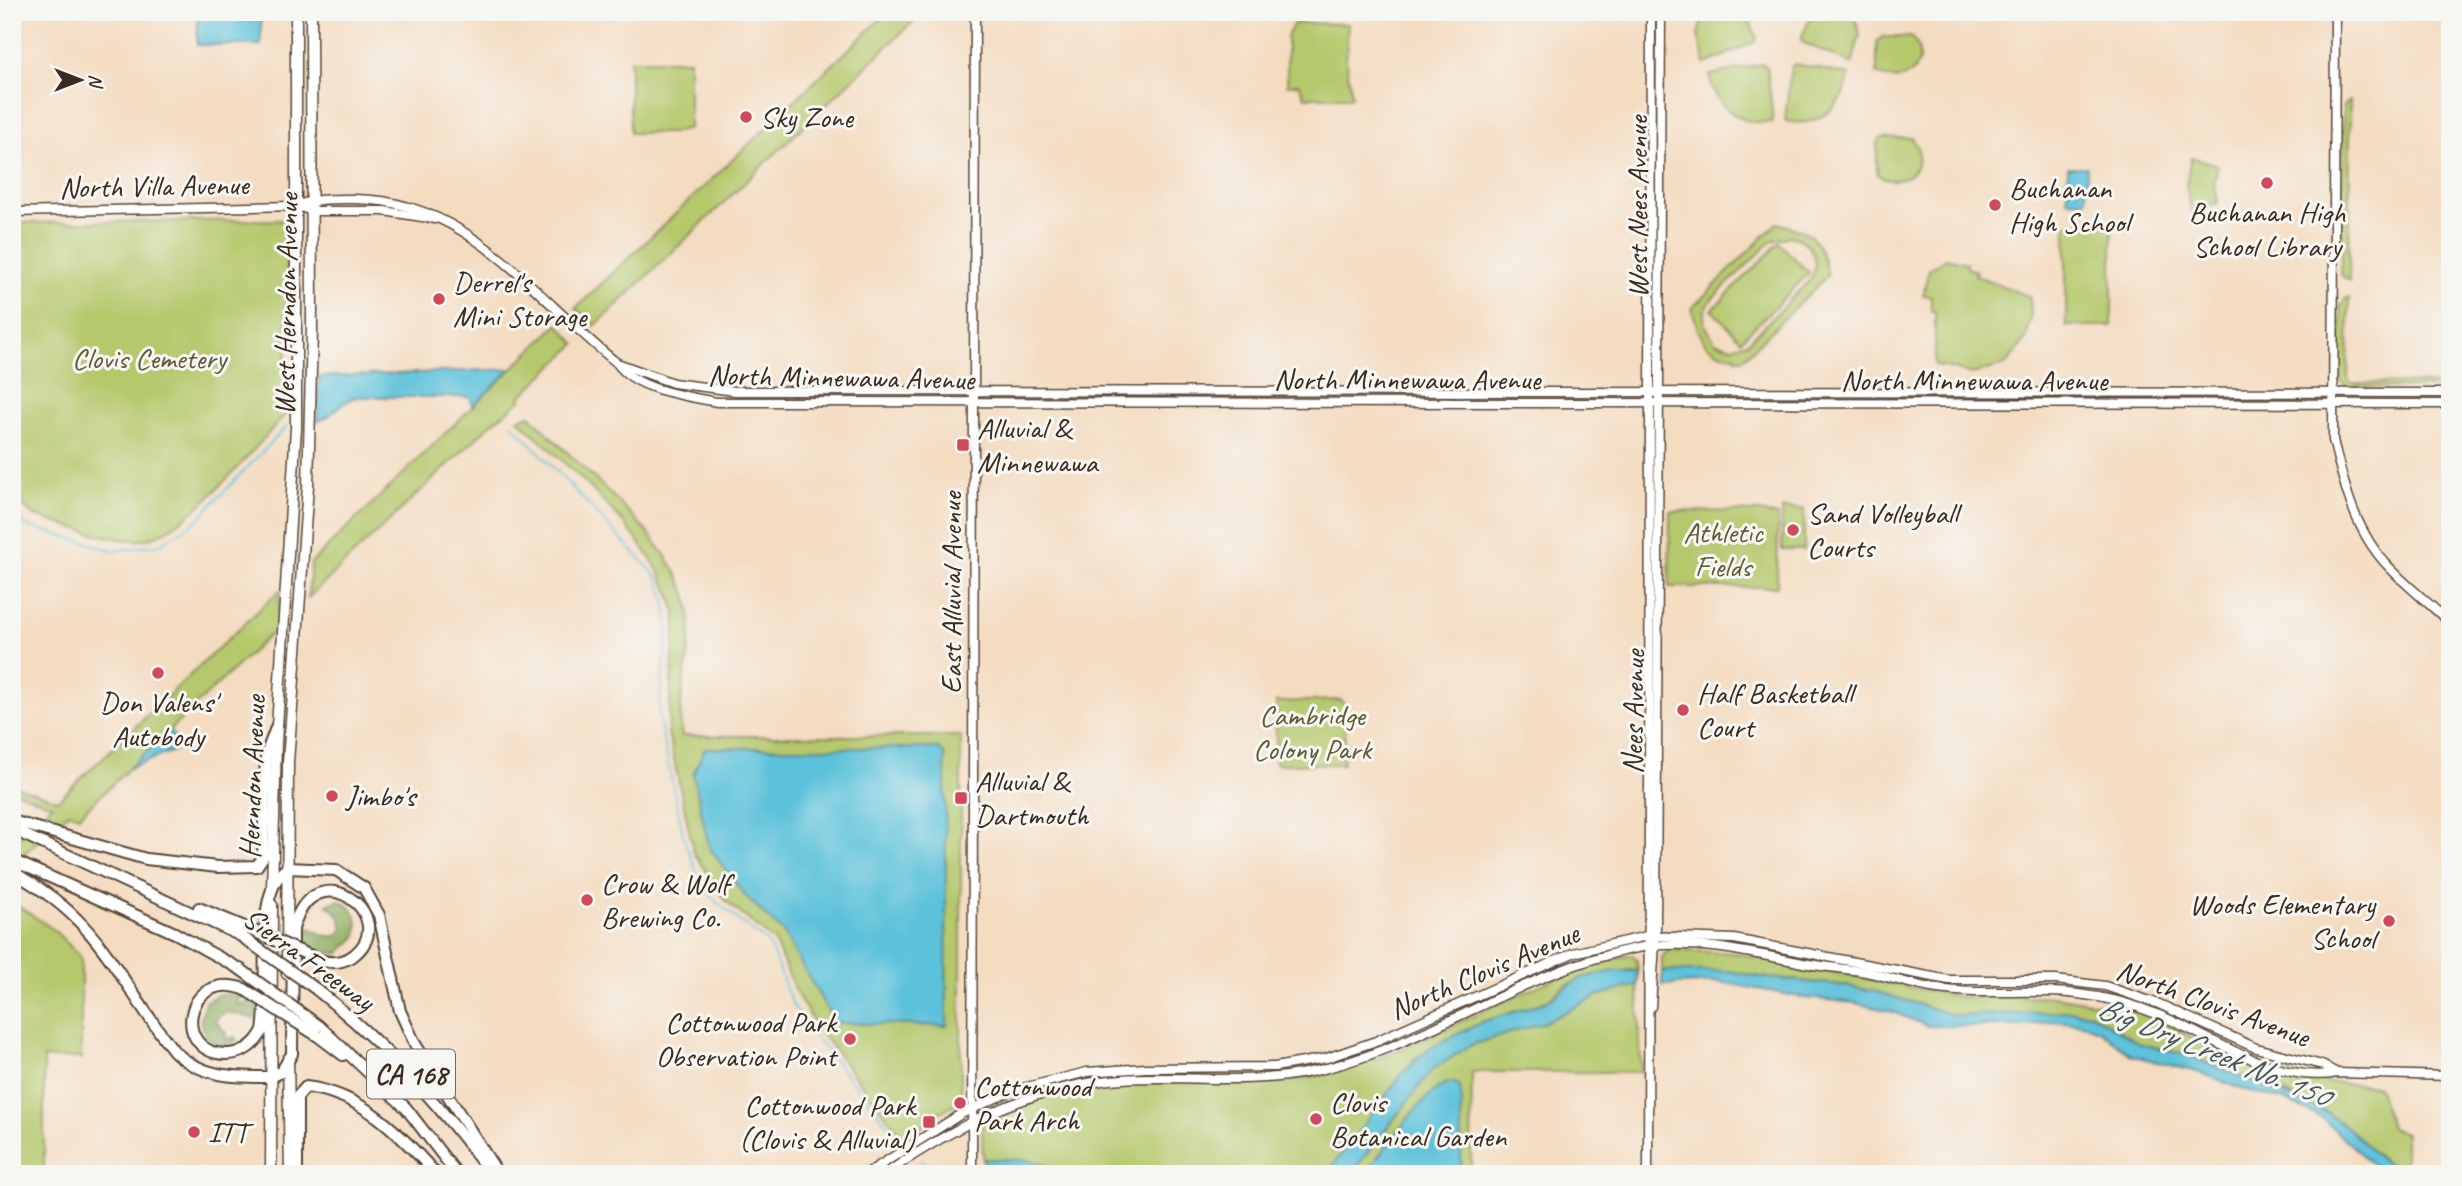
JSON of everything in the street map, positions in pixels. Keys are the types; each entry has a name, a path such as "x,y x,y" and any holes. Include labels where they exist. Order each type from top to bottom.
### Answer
{"highway":[{"path":"12,821 159,862 218,867 257,866 263,857 266,755 277,725"},
{"name":"Sierra Freeway","path":"12,829 241,931 316,989 407,1070 458,1129 491,1174"},
{"name":"Sierra Freeway","path":"12,859 27,873 175,933 240,969 388,1090 457,1174"},
{"path":"318,1031 244,989 221,985 199,997 191,1014 192,1031 200,1045 220,1054 244,1051 260,1037 265,1021 264,926 279,874 287,867 335,870 364,888 379,915 394,989 410,1033 498,1174"},
{"path":"12,872 27,873 88,928 132,987 164,1039 186,1062 199,1070 225,1076 271,1077 288,1064 292,1054 293,929 297,914 304,904 321,893 335,891 356,901 365,916 365,939 355,953 342,961 318,959 241,931"},
{"path":"297,1174 297,1097 306,1087 352,1101 374,1113 402,1136 436,1174"}],"main road":[{"name":"West Herndon Avenue","path":"287,592 296,428 296,12"},
{"name":"West Herndon Avenue","path":"300,596 308,472 313,211 311,12"},
{"name":"East Alluvial Avenue","path":"972,1174 975,12"},
{"name":"West Nees Avenue","path":"1651,12 1649,391 1653,402"},
{"name":"West Nees Avenue","path":"1653,402 1658,392 1661,12"},
{"path":"2335,12 2333,440 2357,520 2389,568 2450,623"},
{"path":"1650,111 1655,132 1655,208 1660,215"},
{"name":"North Villa Avenue","path":"12,212 296,205 313,199 384,201 416,208 492,251 617,363"},
{"name":"North Villa Avenue","path":"296,205 313,211 384,211 435,219"},
{"name":"North Minnewawa Avenue","path":"617,363 673,383 718,390 2450,393"},
{"name":"North Minnewawa Avenue","path":"617,363 624,373 667,391 717,402 2450,404"},
{"path":"1818,392 1818,402"},
{"path":"2082,403 2108,398 2162,398 2168,393"},
{"name":"Nees Avenue","path":"1648,1174 1653,402"},
{"name":"Herndon Avenue","path":"271,1174 272,893 277,725 287,592"},
{"name":"Herndon Avenue","path":"290,1174 288,762 300,596"},
{"name":"North Clovis Avenue","path":"866,1174 972,1108 1011,1091 1087,1072 1275,1067 1327,1058 1376,1041 1573,953 1651,936 1734,939 1949,980 2056,980 2105,986 2159,1004 2256,1048 2322,1065 2337,1073"},
{"name":"North Clovis Avenue","path":"885,1174 972,1120 1014,1101 1055,1089 1124,1079 1274,1078 1328,1069 1378,1052 1588,960 1651,946 1703,945 1747,951 1867,972 1927,987 1981,993 2056,991 2114,1000 2162,1016 2260,1062 2321,1076 2337,1073 2450,1076"},
{"path":"1124,1079 1145,1073 1195,1073 1201,1068"}],"green space":[{"path":"888,12 923,12 595,326 575,309"},
{"path":"1704,12 1745,12 1757,37 1755,42 1705,64 1698,35"},
{"path":"1813,12 1853,12 1860,34 1852,64 1802,42 1801,38"},
{"path":"1294,23 1348,24 1346,61 1352,97 1305,97 1299,84 1287,85 1287,36"},
{"path":"1882,37 1912,37 1918,47 1919,56 1912,72 1897,79 1877,73 1877,42"},
{"path":"630,60 689,60 689,128 672,133 630,133"},
{"path":"1763,64 1767,67 1773,122 1740,118 1723,105 1712,87 1710,75"},
{"path":"1795,64 1849,75 1842,97 1828,113 1808,121 1785,121 1791,67"},
{"path":"2350,101 2349,281 2341,275 2343,106"},
{"path":"1881,138 1912,138 1919,157 1912,172 1896,180 1877,174 1877,143"},
{"path":"2191,157 2218,165 2214,183 2218,203 2191,211 2186,186"},
{"name":"Clovis Cemetery","path":"283,220 287,224 286,414 198,507 158,535 140,540 116,538 35,516 25,508 18,498 12,474 12,223"},
{"path":"1777,223 1803,231 1813,238 1820,248 1828,275 1743,359 1736,359 1735,355 1721,354 1706,345 1698,330 1692,308","holes":["1790,236 1809,246 1814,258 1815,265 1810,280 1748,342 1732,347 1715,342 1704,323 1705,310 1712,299 1772,241"]},
{"path":"2066,224 2112,224 2112,326 2066,326"},
{"path":"1779,243 1809,273 1741,340 1712,310"},
{"path":"1946,258 1967,263 1967,268 1976,271 1975,275 2030,297 2031,317 2026,339 2005,365 1973,374 1935,365 1935,311 1931,311 1931,296 1923,295 1929,269"},
{"path":"2349,298 2348,380 2351,383 2450,384 2450,388 2347,387 2340,381 2341,305"},
{"path":"558,324 576,344 520,397 521,400 490,425 308,598 311,563"},
{"path":"530,415 649,534 669,561 683,587 691,628 681,705 682,736 961,736 961,1101 940,1112 905,1140 817,1028 798,996 774,941 726,901 694,853 668,732 676,616 668,589 653,562 611,509 518,419"},
{"name":"Sand Volleyball Courts","path":"1782,509 1804,509 1804,550 1782,550"},
{"name":"Athletic Fields","path":"1670,511 1759,512 1778,516 1777,587 1669,587"},
{"path":"280,590 277,628 79,816 69,812 12,865 12,844 52,805 12,790 12,785 58,800"},
{"name":"Cambridge Colony Park","path":"1341,700 1347,707 1343,764 1276,764 1276,702"},
{"path":"338,900 355,914 358,925 356,937 338,954 312,949 305,944 303,925 324,935 339,935 343,927 338,914 327,905"},
{"path":"12,902 53,929 81,957 81,1058 44,1058 44,1174 12,1174"},
{"path":"1669,950 1734,953 1962,997 2054,996 2127,1008 2256,1065 2327,1082 2378,1086 2391,1128 2405,1133 2405,1164 2426,1174 2410,1174 2382,1161 2349,1129 2283,1092 2251,1083 2191,1056 2141,1044 2091,1014 2071,1011 1957,1016 1874,991 1841,985 1760,977 1729,971 1662,971 1662,957"},
{"path":"1632,955 1637,960 1638,971 1629,970 1566,985 1545,1002 1482,1022 1416,1058 1326,1174 1074,1174 1027,1160 983,1159 982,1126 986,1119 1038,1099 1074,1090 1130,1083 1276,1082 1325,1074 1403,1048 1554,979 1592,965"},
{"path":"1638,985 1641,1072 1472,1072 1471,1174 1351,1174 1432,1070 1471,1045 1545,1022 1599,995"},
{"path":"220,994 235,995 240,998 237,1003 240,1005 251,999 258,1005 255,1019 229,1012 219,1015 216,1022 226,1033 226,1039 235,1037 237,1041 222,1047 204,1034 201,1023 206,1001"}],"water":[{"path":"198,12 261,12 261,45 197,45"},
{"path":"2068,167 2087,167 2086,201 2067,200"},
{"path":"511,369 473,406 470,397 356,397 317,421 319,377"},
{"path":"169,731 183,747 129,768"},
{"path":"705,748 938,748 945,755 947,1026 835,1023 783,932 746,897 709,847 693,774"},
{"path":"1614,971 1638,971 1638,985 1599,995 1545,1022 1471,1045 1432,1070 1351,1174 1326,1174 1403,1073 1428,1049 1482,1022 1545,1002 1581,978"},
{"path":"1662,971 1729,971 1840,985 1874,991 1957,1016 2071,1011 2091,1014 2141,1044 2191,1056 2326,1112 2349,1129 2382,1161 2410,1174 2386,1174 2378,1170 2322,1118 2284,1100 2242,1089 2204,1074 2131,1055 2101,1031 2083,1024 2053,1021 2024,1026 1928,1026 1893,1012 1856,1003 1806,998 1720,982 1662,985"},
{"path":"1452,1082 1459,1085 1461,1092 1461,1174 1365,1174 1418,1107 1431,1094"},
{"path":"983,1159 1027,1160 1074,1174 983,1174"}],"waterway":[{"name":"Big Dry Creek No. 150","path":"512,424 658,578 664,597 668,632 659,719 684,839 699,878 715,901 769,944 792,1003 807,1027 900,1140"},
{"name":"Big Dry Creek No. 150","path":"12,514 27,526 115,551 160,544 194,523 287,426"},
{"name":"Big Dry Creek No. 150","path":"920,1161 937,1168 961,1170"}],"place":[{"name":"Sky Zone","path":"746,117"},
{"name":"Buchanan High School Library","path":"2267,183"},
{"name":"Buchanan High School","path":"1995,205"},
{"name":"Derrel's Mini Storage","path":"439,299"},
{"name":"Alluvial & Minnewawa","path":"963,445"},
{"name":"Sand Volleyball Courts","path":"1793,530"},
{"name":"Don Valens' Autobody","path":"158,673"},
{"name":"Half Basketball Court","path":"1683,710"},
{"name":"Jimbo's","path":"332,796"},
{"name":"Alluvial & Dartmouth","path":"961,798"},
{"name":"Crow & Wolf Brewing Co.","path":"587,900"},
{"name":"Woods Elementary School","path":"2389,921"},
{"name":"Cottonwood Park Observation Point","path":"850,1039"},
{"name":"Cottonwood Park Arch","path":"960,1103"},
{"name":"Clovis Botanical Garden","path":"1316,1119"},
{"name":"Cottonwood Park (Clovis & Alluvial)","path":"929,1122"},
{"name":"ITT","path":"194,1132"}]}
